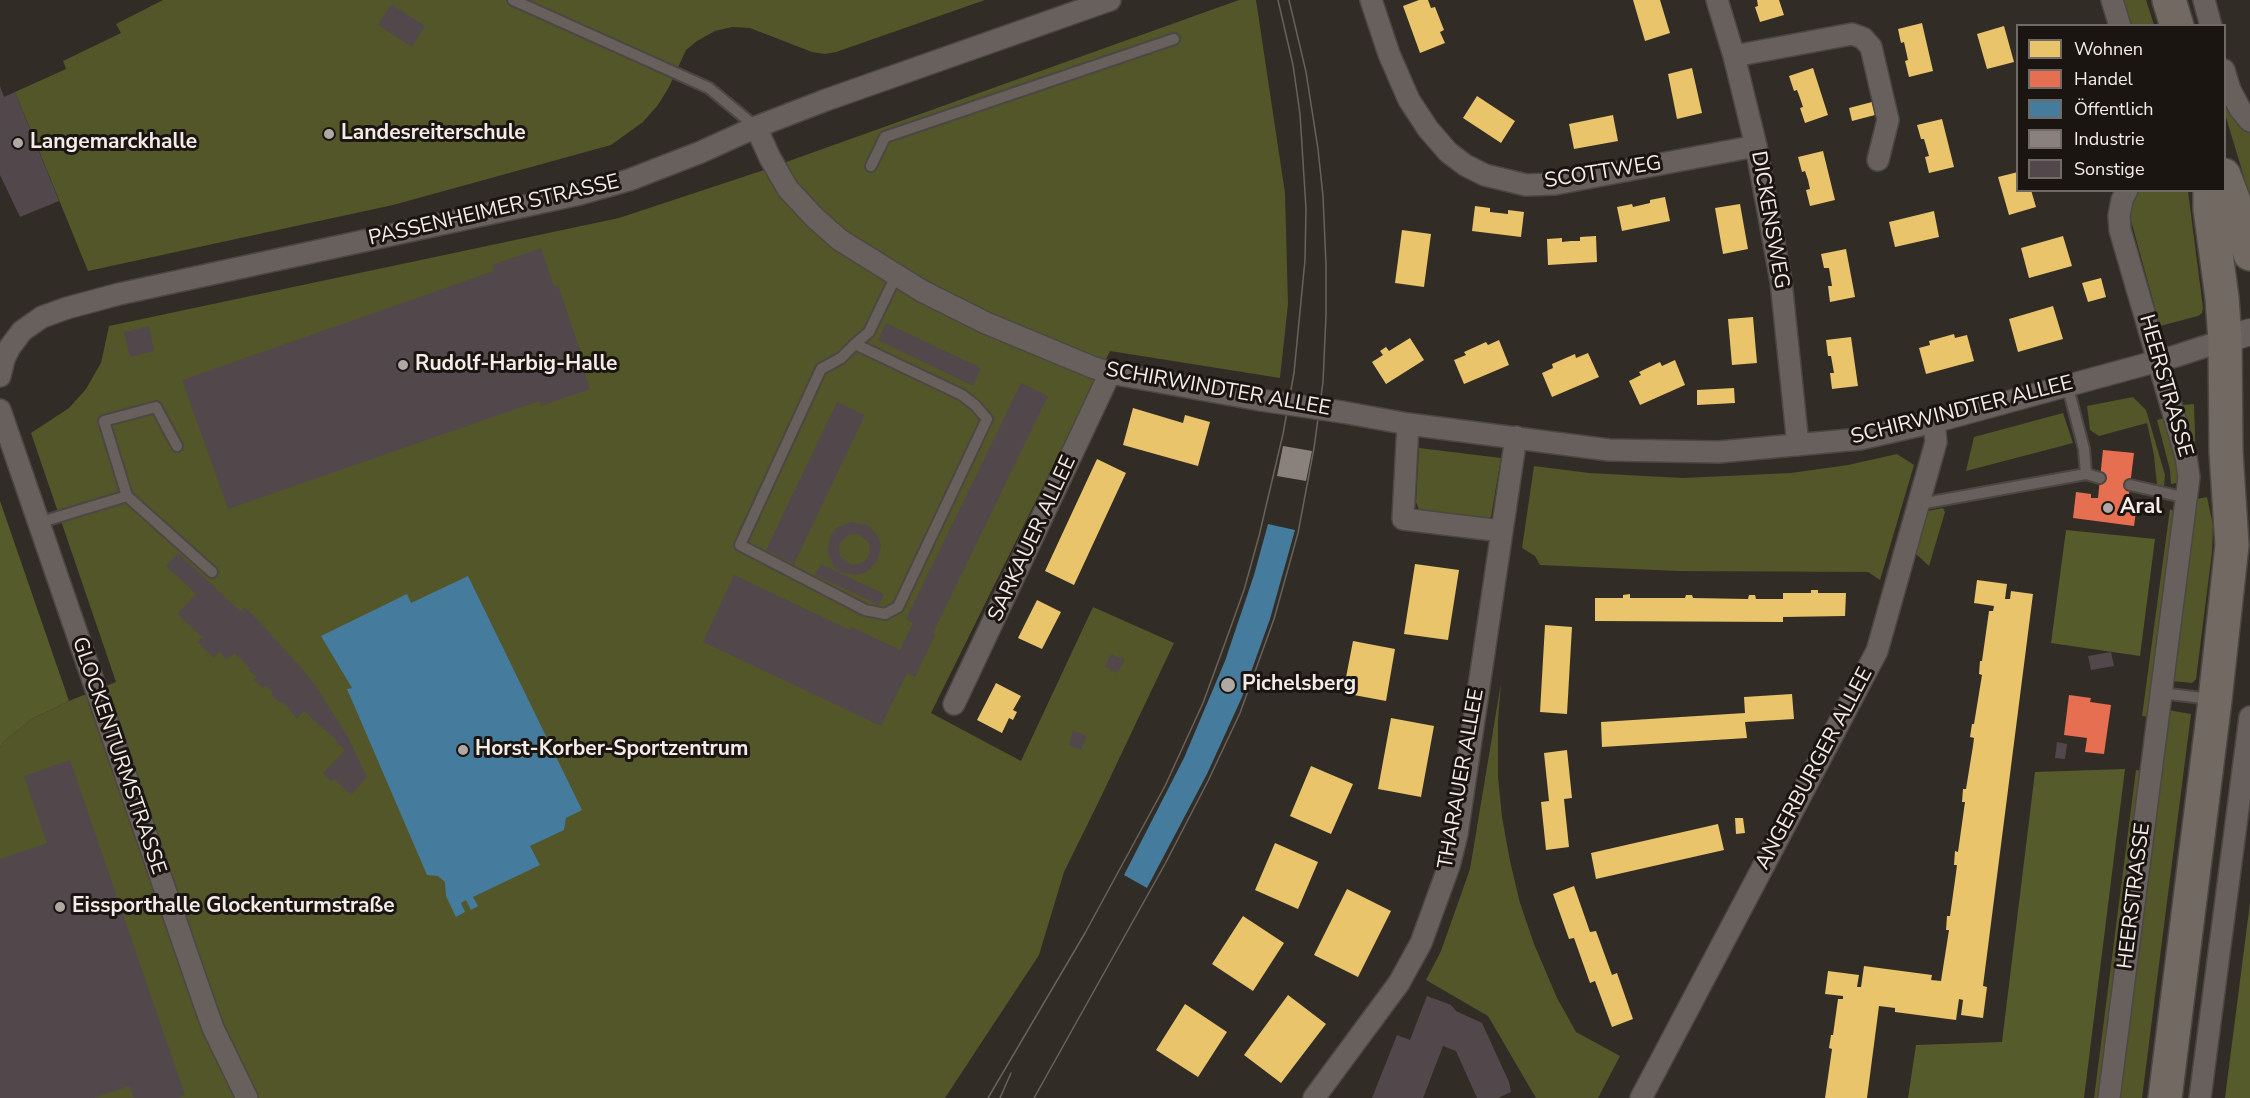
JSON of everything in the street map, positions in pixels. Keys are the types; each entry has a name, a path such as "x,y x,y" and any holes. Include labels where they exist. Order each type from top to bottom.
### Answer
{"main road":[{"path":"2169,0 2176,24"},
{"path":"2226,181 2240,217 2250,254"},
{"name":"HEERSTRASSE","path":"2165,1098 2215,700 2232,544 2226,452 2237,336 2222,298 2210,209 2210,192"},
{"name":"HEERSTRASSE","path":"2232,544 2249,500"}],"street":[{"name":"PASSENHEIMER STRASSE","path":"5,346 42,317 88,301 580,194 629,180 756,127 875,82 1110,0"},
{"name":"SCOTTWEG","path":"1371,0 1389,54 1409,100 1428,129 1448,152 1465,165 1485,175 1526,185 1555,184 1756,146"},
{"name":"DICKENSWEG","path":"1717,0 1734,56 1756,146 1781,281 1798,445"},
{"path":"2112,0 2119,24"},
{"path":"2204,0 2210,24"},
{"path":"1734,56 1852,34 1863,38 1871,47 1888,120 1878,160"},
{"path":"2226,77 2240,109 2250,121"},
{"name":"SCHIRWINDTER ALLEE","path":"756,127 788,189 814,218 840,240 897,276 986,323 1110,373 1408,424 1609,450 1665,452 1719,452 1860,439 1934,422 2237,336"},
{"name":"HEERSTRASSE","path":"2109,1098 2188,477 2186,457 2120,230 2119,216 2126,192"},
{"path":"0,376 5,346"},
{"name":"SARKAUER ALLEE","path":"954,704 1110,373"},
{"name":"GLOCKENTURMSTRASSE","path":"0,410 206,1010 247,1098"},
{"name":"ANGERBURGER ALLEE","path":"1641,1098 1877,651 1936,442 1934,422"},
{"path":"1408,424 1403,519 1502,531"},
{"name":"THARAUER ALLEE","path":"1314,1098 1399,983 1421,943 1449,866 1457,834 1516,437"},
{"path":"2200,1098 2250,717"}],"lane":[{"path":"513,0 709,88 756,127"},
{"path":"871,166 885,137 1174,39"},
{"path":"855,344 962,395 987,419 898,607 885,614 865,610 740,545 821,369 840,358 855,344 869,332 897,276"},
{"path":"2067,384 2084,449 2086,474"},
{"path":"177,446 156,407 104,422 127,496 212,572"},
{"path":"1920,504 2086,474 2100,478"},
{"path":"2130,485 2187,498"},
{"path":"38,523 127,496"},
{"path":"2161,693 2215,700"}],"green space":[{"name":"Landesreiterschule","path":"163,0 985,0 825,54 812,52 750,28 732,27 715,31 686,50 658,105 643,122 611,145 393,205 88,271 15,92 66,69 63,61 121,33 116,24"},
{"name":"Horst-Korber-Sportzentrum","path":"1239,0 1256,0 1285,193 1288,304 1280,378 1110,351 931,713 1021,761 1093,607 1174,643 1064,872 1039,955 945,1098 0,1098 0,748 3,742 32,719 116,682 31,433 69,408 86,389 101,363 109,326 619,218 761,171"},
{"path":"2121,0 2146,0 2154,24 2129,24"},
{"path":"2226,90 2250,130 2250,197 2226,117"},
{"path":"2137,192 2188,192 2203,308 2202,313 2198,316 2160,326 2130,217 2133,200"},
{"path":"2133,397 2146,410 2165,475 2164,486 2157,486 2154,455 2147,423 2099,436 2090,430 2087,406"},
{"path":"2194,404 2197,499 2207,497 2213,525 2212,552 2196,679 2192,683 2172,681 2181,405"},
{"path":"2063,413 2073,443 1966,471 1974,437"},
{"path":"2164,418 2181,482 2171,484 2170,470 2157,420"},
{"path":"1419,448 1501,458 1491,517 1483,520 1419,510 1416,502"},
{"path":"1897,454 1914,465 1880,580 1868,572 1678,571 1540,565 1535,556 1522,548 1534,466 1589,473 1683,478 1791,473 1848,465"},
{"path":"0,501 69,701 32,719 3,742 0,748"},
{"path":"1943,508 1945,512 1929,566 1916,554 1928,511"},
{"path":"2170,509 2177,513 2150,717 2142,716"},
{"path":"2066,530 2155,539 2140,656 2051,643"},
{"path":"1501,683 1498,720 1498,777 1510,861 1520,903 1534,944 1557,998 1576,1032 1620,1056 1598,1098 1536,1098 1488,1016 1426,980 1441,951 1470,869"},
{"path":"2168,710 2191,714 2142,1098 2118,1098"},
{"path":"2125,769 2084,1098 1908,1098 1916,1045 2002,1042 2035,772"},
{"path":"2136,770 2143,771 2101,1098 2094,1098"},
{"path":"2250,903 2250,1098 2225,1098"}],"building: Wohnen":[{"path":"1419,0 1428,0 1431,8 1435,7 1444,30 1440,32 1445,43 1420,53 1403,6"},
{"path":"1633,0 1660,0 1670,33 1645,41"},
{"path":"1757,0 1779,0 1784,15 1760,22 1755,7 1758,6"},
{"path":"1922,23 1933,71 1909,77 1904,42 1901,43 1898,29"},
{"path":"2004,26 2014,62 1987,69 1977,34"},
{"path":"1692,68 1702,113 1677,119 1668,74"},
{"path":"1813,68 1828,115 1805,123 1800,108 1803,107 1800,98 1797,90 1794,91 1789,76"},
{"path":"1477,96 1515,121 1501,143 1463,118"},
{"path":"1872,102 1875,115 1852,121 1849,108"},
{"path":"1613,115 1618,141 1574,149 1569,124"},
{"path":"1942,119 1954,167 1929,173 1925,157 1929,156 1917,125"},
{"path":"1823,151 1835,200 1810,206 1806,190 1810,189 1808,180 1805,171 1802,172 1798,157"},
{"path":"2016,172 2016,192 2032,192 2036,207 2009,215 1998,177"},
{"path":"1665,197 1670,221 1622,231 1617,207 1632,204 1633,207"},
{"path":"1740,204 1748,249 1723,254 1715,208"},
{"path":"1475,206 1490,208 1490,212 1508,214 1508,210 1524,212 1521,237 1472,231"},
{"path":"1934,211 1939,237 1895,247 1889,222"},
{"path":"1402,230 1431,234 1424,287 1395,283"},
{"path":"1596,236 1597,262 1548,265 1547,239 1562,238 1562,242 1580,241 1580,237"},
{"path":"2063,236 2072,266 2029,278 2021,248"},
{"path":"1846,249 1855,297 1830,302 1828,286 1832,286 1829,268 1824,268 1821,254"},
{"path":"2101,278 2106,297 2088,302 2082,283"},
{"path":"2053,306 2063,339 2018,352 2009,319"},
{"path":"1753,317 1757,363 1732,365 1728,319"},
{"path":"1954,334 1955,338 1967,335 1974,361 1926,374 1919,348 1930,345 1929,341"},
{"path":"1851,337 1858,386 1832,389 1830,373 1834,373 1831,356 1828,356 1826,340"},
{"path":"1410,338 1424,360 1386,384 1372,362 1383,355 1380,351 1386,347 1389,351"},
{"path":"1499,340 1509,365 1464,384 1454,360 1466,355 1464,352 1486,342 1488,345"},
{"path":"1588,353 1599,377 1552,397 1542,373 1553,368 1552,364 1575,354 1576,358"},
{"path":"1675,360 1685,385 1640,405 1629,381 1641,375 1639,372 1660,362 1662,366"},
{"path":"1734,388 1735,403 1697,405 1697,390"},
{"path":"1133,408 1183,423 1185,415 1210,422 1198,466 1123,445"},
{"path":"1097,459 1126,473 1074,585 1045,571"},
{"path":"1415,564 1459,570 1448,640 1404,634"},
{"path":"1977,580 2007,584 2005,599 2010,599 2011,591 2033,594 1983,986 1987,987 1983,1018 1961,1015 1963,1000 1959,999 1956,1020 1895,1012 1895,1008 1879,1006 1867,1098 1825,1098 1832,1049 1829,1048 1831,1035 1833,1035 1838,999 1843,999 1843,996 1825,994 1828,971 1859,975 1857,987 1861,987 1864,966 1932,975 1931,980 1941,981 1949,930 1946,930 1947,916 1950,916 1957,865 1954,865 1955,851 1958,852 1965,802 1962,802 1963,789 1966,789 1974,738 1970,737 1982,675 1979,674 1980,661 1982,661 1989,611 1993,611 1994,606 1974,603"},
{"path":"1811,590 1818,590 1818,593 1846,593 1845,616 1783,617 1783,622 1595,621 1595,598 1623,598 1623,595 1630,594 1630,598 1685,598 1686,595 1692,595 1693,598 1748,599 1749,595 1755,595 1756,599 1783,599 1783,593 1811,593"},
{"path":"1037,600 1061,612 1042,649 1018,638"},
{"path":"1545,625 1572,627 1567,714 1540,712"},
{"path":"1353,641 1395,649 1386,701 1343,693"},
{"path":"996,683 1021,696 1013,710 1017,712 1013,720 1009,718 1002,733 977,720"},
{"path":"1792,694 1794,719 1745,722 1747,738 1602,747 1601,722 1745,713 1744,697"},
{"path":"1391,718 1434,726 1421,797 1378,789"},
{"path":"1567,750 1572,798 1564,799 1569,847 1546,850 1541,802 1549,801 1544,753"},
{"path":"1311,766 1353,784 1331,834 1290,816"},
{"path":"1735,818 1743,818 1745,833 1736,834"},
{"path":"1718,824 1724,850 1596,879 1591,853"},
{"path":"1275,843 1318,862 1298,909 1255,890"},
{"path":"1574,886 1590,932 1596,931 1612,975 1617,973 1633,1019 1612,1027 1595,981 1590,983 1574,938 1569,939 1553,894"},
{"path":"1347,889 1391,911 1358,977 1314,955"},
{"path":"1243,916 1284,943 1253,991 1212,964"},
{"path":"1288,995 1326,1024 1281,1083 1244,1055"},
{"path":"1185,1004 1227,1032 1198,1077 1156,1050"}],"building: Handel":[{"path":"2103,450 2134,453 2128,502 2137,504 2134,526 2073,518 2076,492 2091,494 2091,498 2098,498"},
{"path":"2069,695 2091,698 2090,702 2111,705 2104,754 2085,752 2087,738 2064,735"}],"building: Öffentlich":[{"path":"1268,524 1295,530 1270,619 1242,697 1207,774 1147,888 1124,875 1184,758 1225,661 1254,575"},
{"name":"Horst-Korber-Sportzentrum","path":"468,576 582,810 566,818 564,830 530,846 540,865 473,897 478,906 471,910 466,900 461,903 465,912 456,917 446,896 445,882 438,876 427,875 347,689 352,688 321,636 407,594 411,603"}],"building: Industrie":[{"path":"1283,446 1312,451 1306,481 1277,476"}],"building: Sonstige":[{"path":"391,4 425,26 412,47 378,25"},
{"name":"Langemarckhalle","path":"0,86 4,97 15,92 59,201 20,217 0,175"},
{"name":"Rudolf-Harbig-Halle","path":"541,248 554,286 558,285 580,350 577,351 590,389 541,406 539,401 228,509 182,380 494,271 492,265"},
{"path":"886,323 981,368 973,386 878,340"},
{"path":"149,326 154,351 130,357 124,332"},
{"path":"1021,383 1048,396 933,633 935,635 915,677 907,673 881,726 703,642 734,575 850,630 852,627 900,650 913,623 906,619"},
{"path":"837,402 865,415 794,564 766,550"},
{"path":"851,522 868,525 879,538 881,546 877,562 865,573 857,575 840,572 834,567 827,551 831,535 836,528","holes":["858,534 869,543 870,553 861,564 851,565 840,556 839,546 848,535"]},
{"path":"178,553 241,612 244,607 254,616 315,685 348,737 367,777 351,795 334,779 332,782 323,773 345,750 337,741 304,711 297,719 282,701 280,703 271,695 273,693 266,686 263,688 254,680 257,677 234,653 227,660 219,652 214,658 197,642 202,637 177,614 196,594 166,566"},
{"path":"821,564 884,594 879,605 815,575"},
{"path":"2111,652 2114,666 2091,670 2088,656"},
{"path":"1111,654 1125,660 1117,673 1105,667"},
{"path":"1073,730 1087,736 1081,750 1069,745"},
{"path":"2057,742 2067,744 2065,759 2055,758"},
{"name":"Eissporthalle Glockenturmstraße","path":"70,760 185,1095 177,1098 134,1098 129,1086 94,1098 0,1098 0,859 47,843 24,776"},
{"path":"1427,996 1451,1005 1456,1011 1482,1023 1509,1082 1511,1092 1498,1098 1477,1098 1456,1051 1443,1046 1423,1098 1372,1098 1397,1035 1410,1040"}],"tram line":[{"path":"988,1098 1085,933 1165,786 1203,703 1244,590 1259,536 1283,434 1294,373 1305,260 1306,209 1300,114 1293,65 1278,0"},
{"path":"1034,1098 1165,864 1240,713 1274,619 1298,533 1314,448 1323,382 1326,265 1318,149 1306,72 1289,0"},
{"path":"1000,1098 1011,1073"}],"place":[{"name":"Landesreiterschule","path":"329,134"},
{"name":"Langemarckhalle","path":"18,143"},
{"name":"Rudolf-Harbig-Halle","path":"403,365"},
{"name":"Aral","path":"2108,508"},
{"name":"Pichelsberg","path":"1228,685"},
{"name":"Horst-Korber-Sportzentrum","path":"463,750"},
{"name":"Eissporthalle Glockenturmstraße","path":"60,907"}]}
